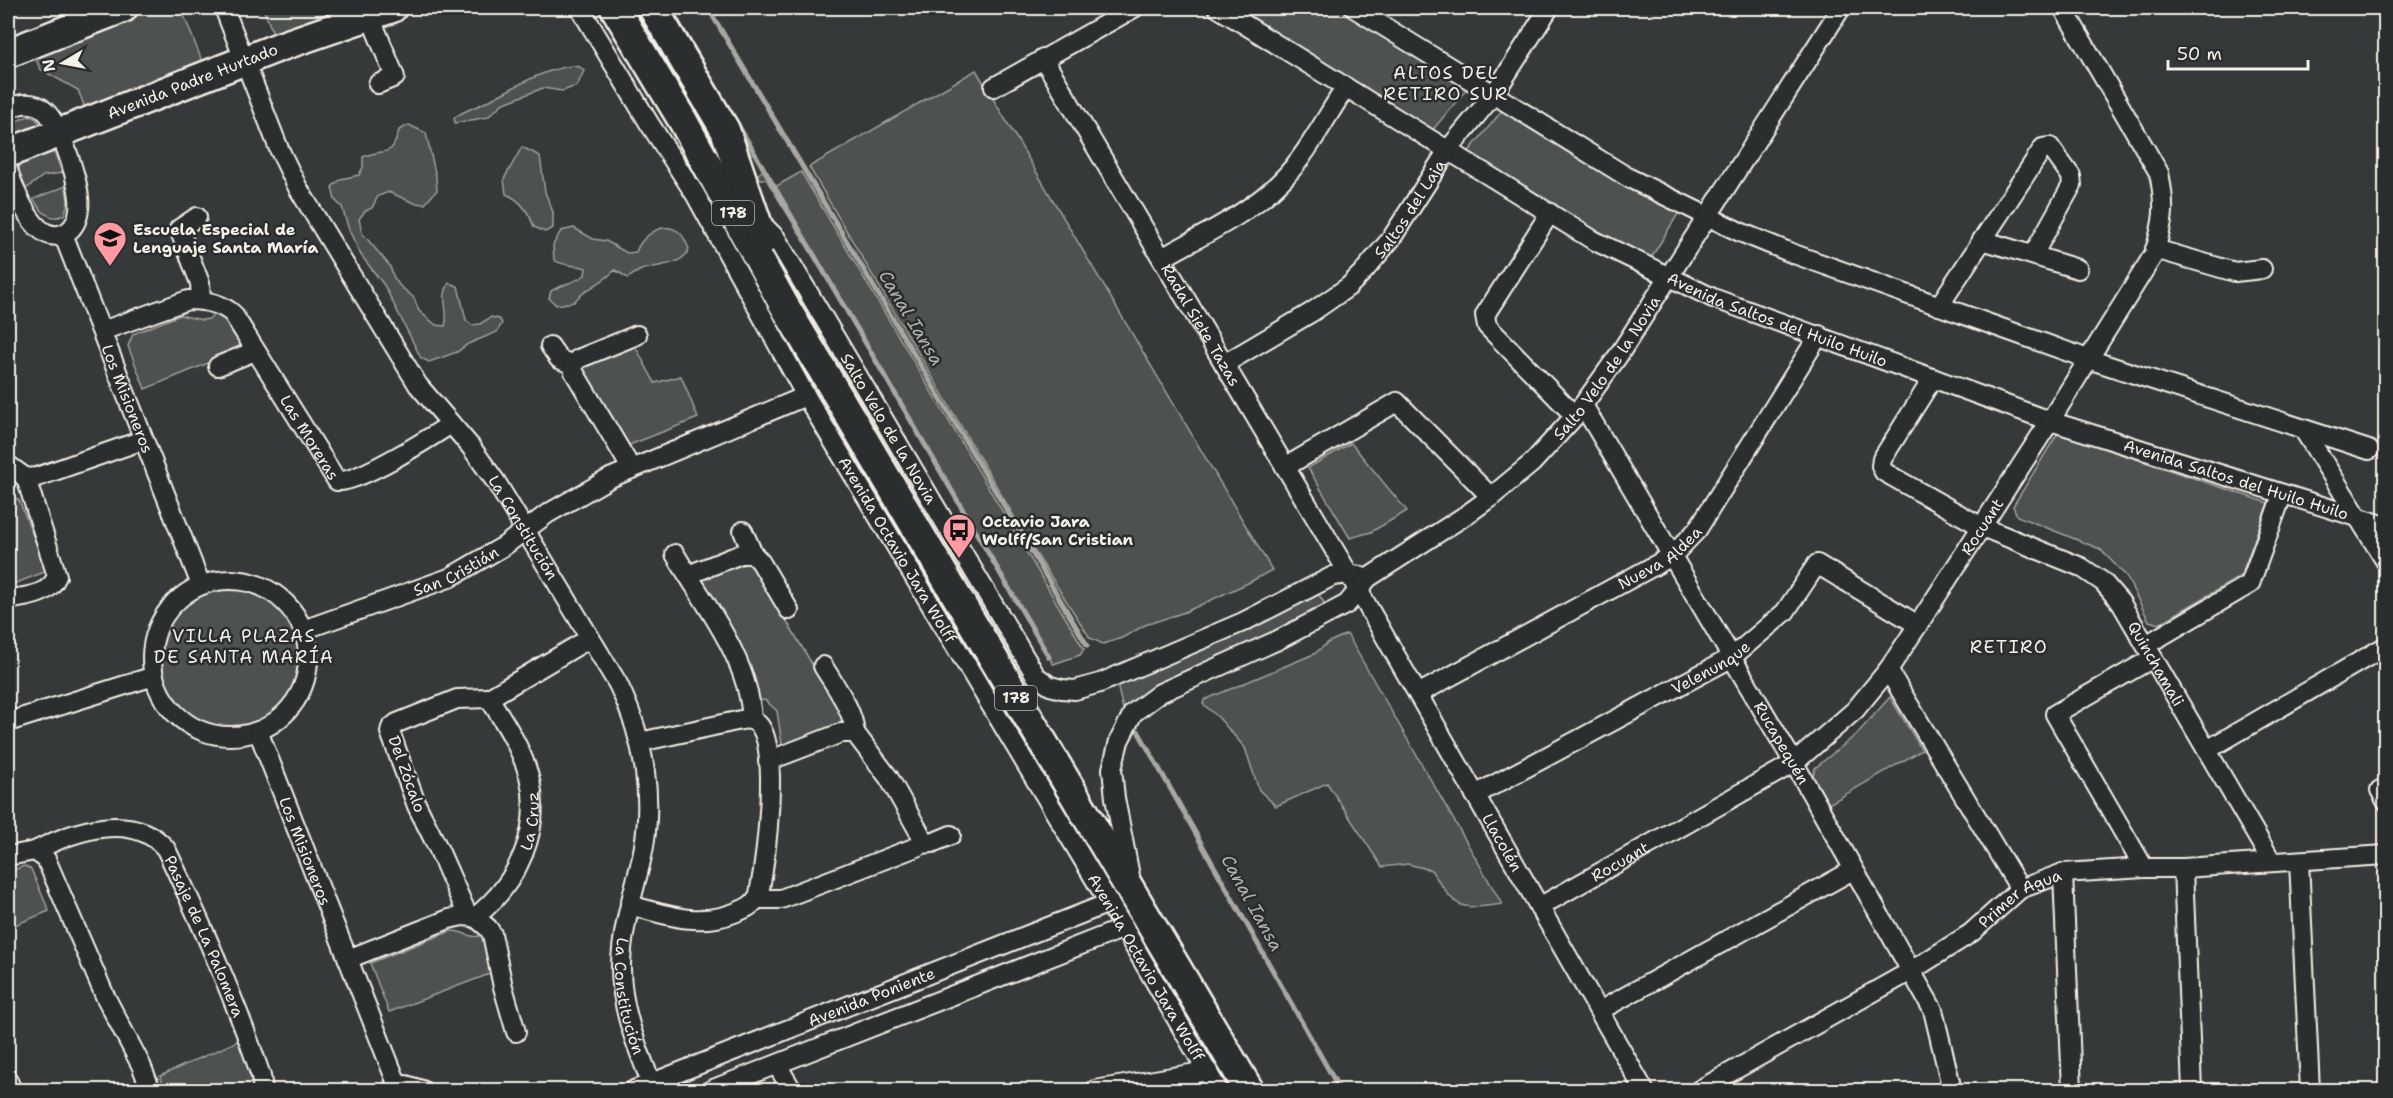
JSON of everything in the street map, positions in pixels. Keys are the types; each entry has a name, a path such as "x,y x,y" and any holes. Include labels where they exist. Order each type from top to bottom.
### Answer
{"main road":[{"path":"8,53 123,8"},
{"name":"Avenida Octavio Jara Wolff","path":"615,8 683,121 784,305 1122,901 1249,1090"},
{"name":"Avenida Octavio Jara Wolff","path":"653,8 725,130 755,218 781,283 784,305"},
{"name":"Avenida Padre Hurtado","path":"8,153 244,60 381,11"}],"street":[{"name":"La Constitución","path":"224,8 282,156 298,188 418,385 488,470 626,700 640,742 647,790 646,834 622,948 622,986 633,1036 653,1087"},
{"name":"Avenida Octavio Jara Wolff","path":"580,8 695,194 806,396 1122,901 1124,928 1218,1090"},
{"path":"994,87 1134,8"},
{"name":"Avenida Saltos del Huilo Huilo","path":"1218,8 1608,249 1713,298 1820,335 2050,421 2385,526"},
{"path":"1354,8 1641,185 1709,217 1794,254 2088,359 2368,450"},
{"name":"Saltos del Laja","path":"1224,364 1312,312 1364,272 1391,238 1448,150 1494,94 1549,8"},
{"name":"Rocuant","path":"1539,906 1794,763 1855,710 1888,670 1982,527 2155,249 2163,225 2164,199 2159,173 2063,8"},
{"name":"Salto Velo de la Novia","path":"1122,901 1112,769 1119,741 1133,713 1160,693 1278,640 1347,604 1362,587 1491,497 1532,463 1579,410 1618,356 1709,217 1834,10"},
{"path":"378,84 395,77 381,11"},
{"name":"Radal Siete Tazas","path":"1043,58 1349,574"},
{"path":"1162,258 1243,210 1281,181 1301,157 1346,87"},
{"path":"8,170 23,208 33,222 51,234 63,234 74,225 78,217 80,196 76,177 47,112 26,104 9,104"},
{"path":"1939,306 2043,148 2050,147 2071,176 2072,185 2033,255"},
{"name":"Rucapequén","path":"1550,213 1488,310 1485,321 1487,326 1579,410 1672,556 1794,763 1932,1010 1952,1090"},
{"path":"197,217 179,229 200,283 201,300"},
{"name":"Salto Velo de la Novia","path":"755,218 776,238 1036,676 1050,686 1075,690 1101,683 1254,617 1333,576 1349,574 1362,587"},
{"name":"Los Misioneros","path":"63,234 201,585"},
{"path":"1982,240 2078,269"},
{"path":"2155,249 2235,272 2262,269"},
{"name":"Las Moreras","path":"102,332 177,302 201,300 221,305 233,314 337,481 345,481 387,462 451,424"},
{"path":"631,468 574,372 573,365 578,359 637,335"},
{"name":"Nueva Aldea","path":"1418,694 1672,556 1697,530 1820,335"},
{"path":"550,346 559,359 573,365"},
{"path":"218,366 255,351"},
{"name":"Quinchamali","path":"1934,378 1882,459 1881,466 1884,472 1982,527 2081,567 2103,582 2121,603 2272,862"},
{"name":"San Cristián","path":"303,630 449,578 486,558 547,514 631,468 783,408 806,396"},
{"path":"1286,467 1397,402 1491,497"},
{"path":"2303,429 2385,562"},
{"path":"26,478 37,477 143,440"},
{"path":"8,465 26,478 57,576 54,585 44,591 8,600"},
{"path":"2144,868 2055,714 2250,584 2282,495"},
{"path":"743,531 753,554 760,561 789,610"},
{"path":"688,575 741,554 753,554"},
{"path":"675,555 739,664 750,698 752,720"},
{"name":"Velenunque","path":"1475,795 1731,658 1785,612 1817,564 1918,625"},
{"path":"224,580 256,584 283,601 303,630 307,644 308,663 304,685 278,720 258,731 221,736 196,729 166,704 155,680 153,642 163,617 180,598 201,585 224,580"},
{"name":"Llacolén","path":"1362,587 1418,694 1644,1090"},
{"path":"489,698 590,638"},
{"path":"2207,750 2385,646"},
{"path":"823,666 848,709 855,733 889,777 922,833 921,844"},
{"path":"1888,670 2020,889"},
{"path":"8,722 155,680"},
{"name":"La Cruz","path":"348,959 449,919 471,917 497,898 514,875 528,842 532,824 532,791 526,768 514,739 489,698"},
{"name":"Del Zócalo","path":"489,698 457,699 397,723 390,732 417,806 471,917 488,928 492,934 504,993 516,1032"},
{"path":"640,742 741,720 752,720 758,723 764,736 768,761 769,828 764,869 757,899"},
{"name":"Los Misioneros","path":"258,731 348,959 394,1088 410,1085 422,1090"},
{"path":"768,761 841,733 855,733"},
{"path":"2385,787 2380,790 2385,801"},
{"name":"Pasaje de La Palomera","path":"8,856 34,851 68,836 96,829 121,827 142,831 159,841 166,849 192,904 229,990 261,1076 263,1090"},
{"path":"630,905 674,918 704,920 737,912 757,899 781,899 921,844 932,843 951,835"},
{"path":"34,851 46,859 50,866 105,996 141,1065 151,1090"},
{"name":"Primer Agua","path":"1699,1090 1911,971 1971,933 2020,889 2063,873 2385,855"},
{"path":"2299,861 2310,1090"},
{"path":"2183,868 2192,1090"},
{"path":"1599,1011 1853,870"},
{"path":"2063,873 2072,1090"},
{"name":"Avenida Poniente","path":"634,1090 653,1087 1122,901"},
{"name":"Avenida Poniente","path":"711,1090 1124,928"},
{"path":"777,1065 792,1090"},
{"path":"1095,1090 1209,1071"},
{"path":"8,1081 12,1090"}],"shaded area":[{"path":"145,8 181,8 204,66 87,113 78,90 40,69 33,52"},
{"path":"263,8 365,8 275,38"},
{"path":"668,8 672,8 755,153 749,154 738,129"},
{"path":"1231,8 1348,8 1470,85 1431,132"},
{"path":"580,67 584,71 577,86 562,91 543,88 502,104 488,117 455,123 454,118 461,113 527,81 560,68"},
{"path":"976,70 1272,570 1185,612 1145,625 1122,638 1103,644 1090,638 1035,552 809,167"},
{"path":"1505,107 1681,209 1648,263 1465,156"},
{"path":"28,116 35,118 41,125 10,138 8,133 12,123"},
{"path":"409,125 426,133 437,190 425,204 414,203 389,192 378,196 372,208 365,211 359,219 362,233 390,266 399,285 414,298 419,311 436,325 445,326 445,295 449,283 458,286 466,320 472,325 480,324 491,317 499,319 502,323 497,332 468,344 457,352 429,362 421,358 384,285 361,255 349,230 342,207 335,200 332,187 341,179 359,175 363,167 363,157 390,149 399,130"},
{"path":"522,147 540,156 545,192 553,212 553,228 545,232 534,227 524,207 506,194 504,179"},
{"path":"51,152 55,154 62,173 43,176 26,189 19,173 19,166 31,157"},
{"path":"765,169 775,187 801,172 1084,649 1080,655 1053,664 803,239 766,179 758,179 757,175"},
{"path":"66,186 68,203 64,215 59,217 46,214 33,199"},
{"path":"574,228 593,239 606,241 627,253 636,252 642,241 653,232 659,229 672,229 681,234 689,249 686,255 675,262 641,270 628,278 615,270 574,302 556,305 549,298 551,291 585,275 586,268 562,264 554,260 553,245 561,231"},
{"path":"220,308 248,347 145,389 128,346 133,334 180,315 202,320 209,319"},
{"path":"633,342 655,383 681,376 698,418 624,447 580,373 583,362"},
{"path":"2058,433 2268,503 2241,576 2159,624 2149,621 2126,576 2100,549 2017,516 2013,506"},
{"path":"1351,443 1407,511 1371,532 1350,538 1308,468"},
{"path":"8,493 19,500 47,571 11,585 8,567"},
{"path":"747,558 791,617 786,620 812,664 817,662 851,723 783,751 777,711 765,700 752,702 692,579"},
{"path":"230,585 244,586 258,591 271,597 282,606 291,617 297,630 302,644 302,672 297,686 291,699 282,710 271,719 258,725 244,730 230,731 216,730 202,725 189,719 178,710 169,699 163,686 158,672 157,658 158,644 163,630 169,617 178,606 189,597 202,591 216,586"},
{"path":"1318,593 1326,606 1179,680 1127,725 1116,681"},
{"path":"1347,634 1502,904 1465,906 1452,899 1431,870 1408,864 1382,867 1327,783 1276,806 1259,790 1245,748 1219,718 1203,704 1204,700 1314,654 1329,642"},
{"path":"1890,697 1922,750 1829,804 1813,776 1815,768 1857,734"},
{"path":"24,866 31,869 49,911 8,928 8,872"},
{"path":"451,931 470,936 483,935 495,972 389,1012 370,963"},
{"path":"238,1041 255,1080 254,1090 165,1090 160,1076"}],"waterway":[{"path":"670,8 702,63"},
{"name":"Canal Iansa","path":"708,8 1087,645"},
{"path":"737,123 1049,657"},
{"name":"Canal Iansa","path":"1138,731 1340,1090"}],"place":[{"name":"Escuela Especial de Lenguaje Santa María","path":"110,267"},
{"name":"Octavio Jara Wolff/San Cristian","path":"959,559"}],"district":[{"name":"ALTOS DEL RETIRO SUR","path":"1446,83"},
{"name":"VILLA PLAZAS DE SANTA MARÍA","path":"244,646"},
{"name":"RETIRO","path":"2009,647"}]}
